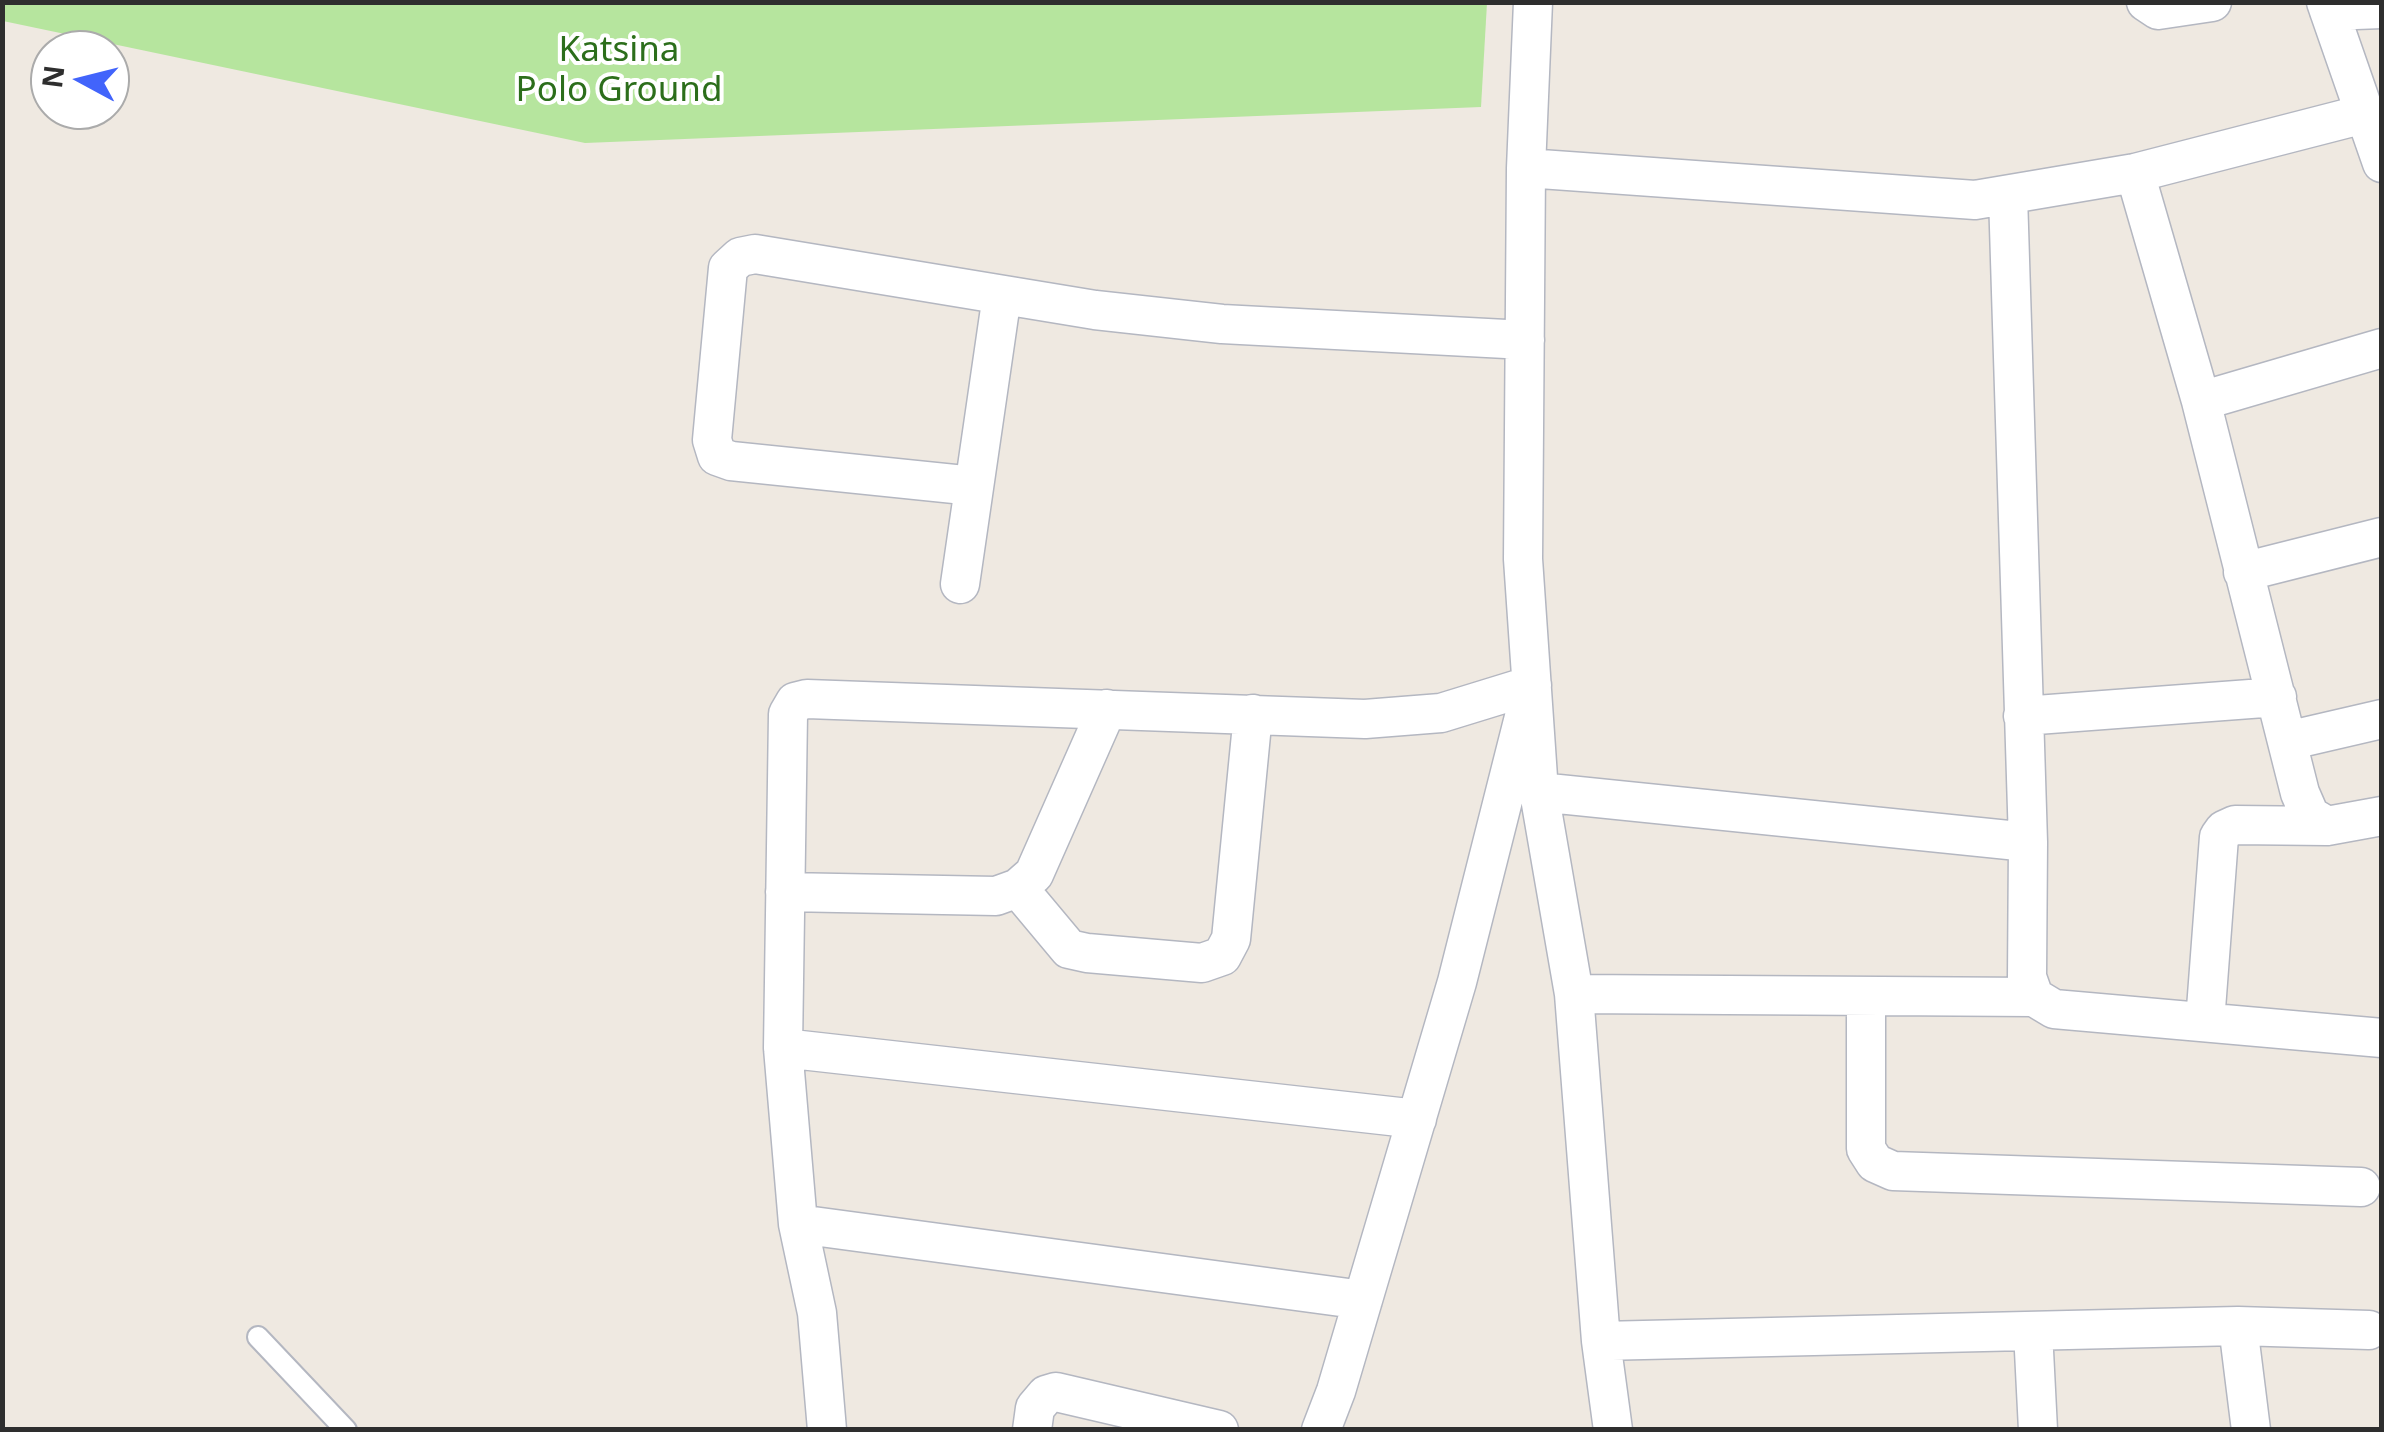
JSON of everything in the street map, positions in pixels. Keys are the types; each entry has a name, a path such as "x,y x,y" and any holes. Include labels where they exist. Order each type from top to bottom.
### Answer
{"street":[{"path":"1533,2 1526,168 1523,559 1539,792 1574,994 1600,1342 1613,1430"},
{"path":"2146,2 2158,10 2212,2"},
{"path":"2382,9 2327,7 2382,163"},
{"path":"1526,168 1975,200 2135,173 2364,114"},
{"path":"2135,173 2201,402 2300,793 2310,816 2328,826"},
{"path":"2008,195 2028,842 2028,977 2034,997"},
{"path":"974,486 731,461 717,456 712,440 728,268 740,257 755,254 1095,310 1222,324 1525,340"},
{"path":"960,584 1002,295"},
{"path":"2201,402 2382,348"},
{"path":"2243,572 2382,536"},
{"path":"827,1430 816,1313 798,1224 782,1048 788,714 795,702 807,699 1365,719 1441,713 1532,685"},
{"path":"1320,1430 1336,1392 1457,982 1532,685"},
{"path":"2024,716 2277,698"},
{"path":"785,892 996,896 1018,888 1034,874 1107,710"},
{"path":"1018,888 1069,948 1202,963 1222,956 1231,939 1253,714"},
{"path":"2287,741 2382,719"},
{"path":"1539,792 2028,842"},
{"path":"2205,1022 2219,837 2224,830 2234,825 2328,826 2382,816"},
{"path":"1574,994 2034,997 2054,1009 2382,1038"},
{"path":"1866,996 1866,1150 1875,1163 1894,1172 2361,1187"},
{"path":"782,1048 1416,1119"},
{"path":"798,1224 1363,1300"},
{"path":"1600,1342 2238,1326 2369,1330"},
{"path":"2238,1326 2251,1430"},
{"path":"2033,1331 2038,1430"},
{"path":"1032,1430 1035,1408 1046,1395 1056,1392 1218,1430"}],"lane":[{"path":"258,1337 346,1430"}],"green space":[{"name":"Katsina Polo Ground","path":"3,2 1487,2 1481,107 585,143 130,48 130,30 46,30 3,21"}]}
